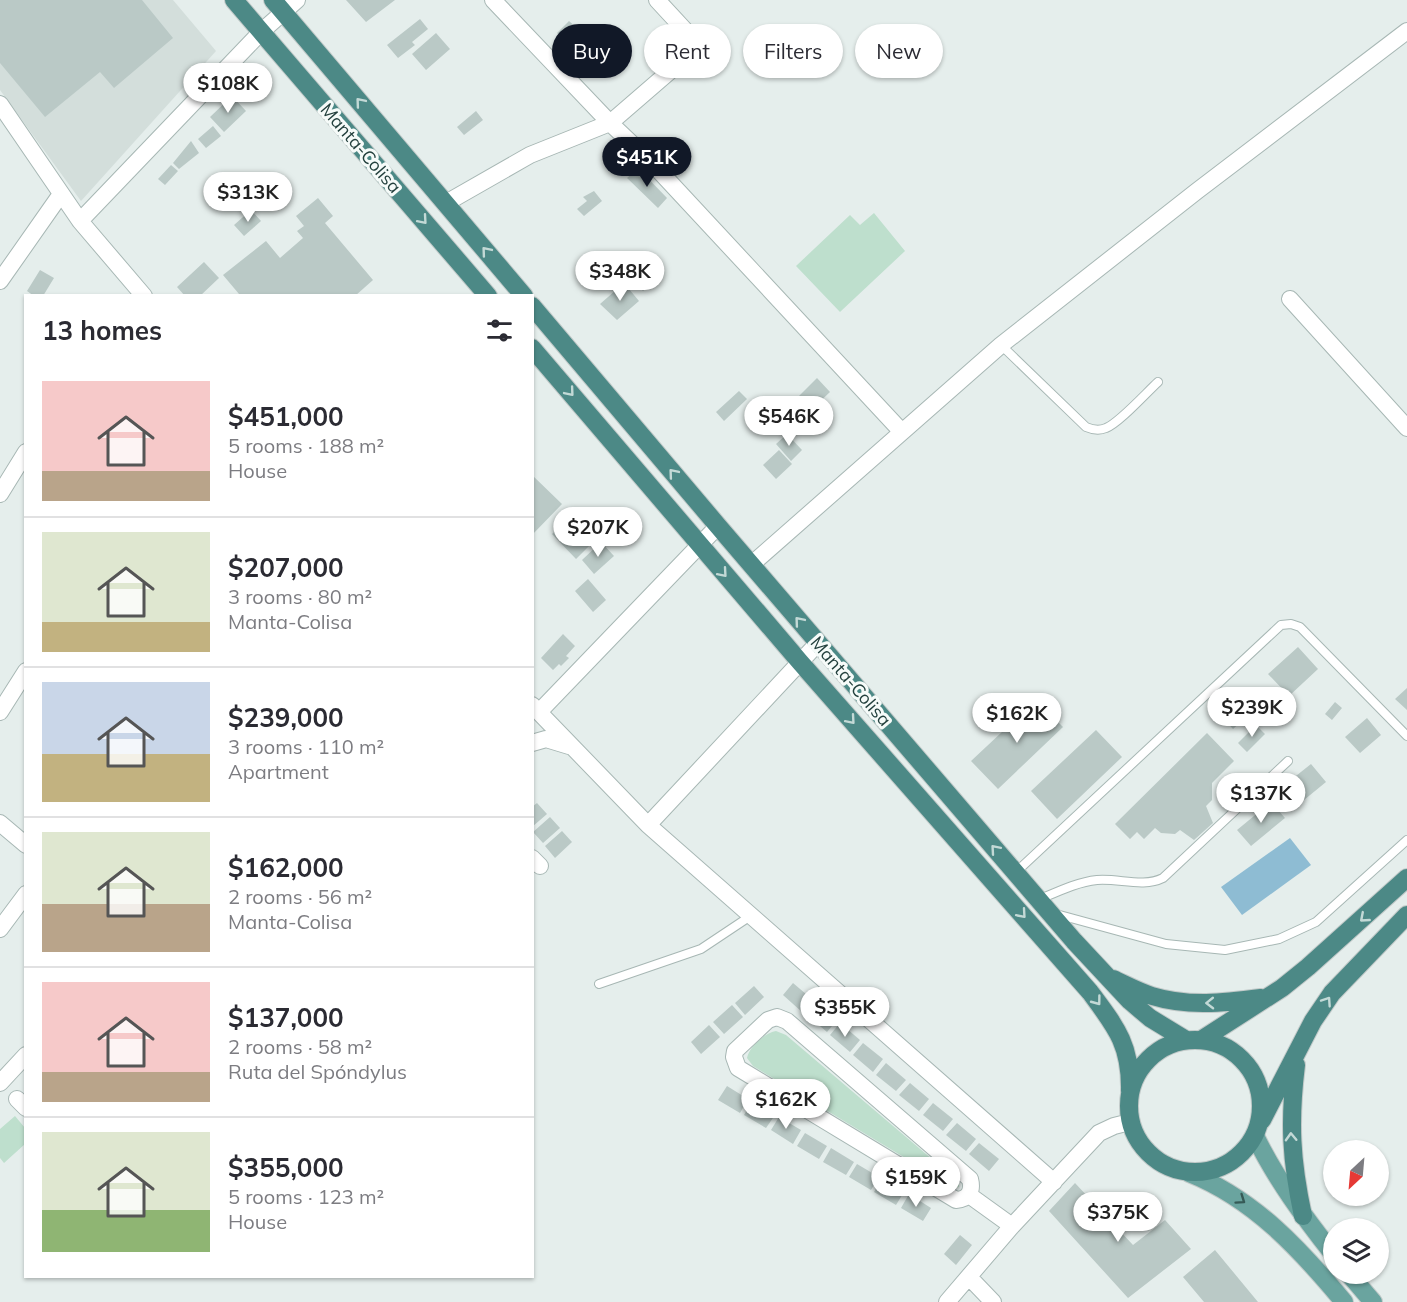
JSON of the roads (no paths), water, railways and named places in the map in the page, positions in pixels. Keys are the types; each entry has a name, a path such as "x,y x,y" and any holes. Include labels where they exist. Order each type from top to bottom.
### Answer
{"highway":[{"name":"Manta-Colisa","path":"234,0 486,294"},
{"name":"Manta-Colisa","path":"284,4 402,152 522,294"},
{"path":"380,171 402,152"},
{"name":"Manta-Colisa","path":"534,308 1043,906 1130,1001 1150,1018 1193,1040"},
{"name":"Manta-Colisa","path":"534,350 800,662 1090,992 1116,1026 1126,1050 1131,1068 1130,1091"},
{"path":"1407,879 1308,967 1268,996 1193,1040 1167,1046 1150,1057 1137,1072 1130,1091 1128,1107 1130,1122 1136,1137 1152,1156 1173,1169 1189,1173 1209,1172 1228,1165 1244,1152 1314,1021 1332,993 1359,962 1407,915"},
{"path":"1107,977 1151,996 1191,1004 1215,1004 1268,996"},
{"path":"1193,1040 1220,1044 1237,1054 1250,1069 1259,1086 1262,1106 1257,1131"},
{"path":"1298,1051 1292,1092 1291,1138 1295,1180 1303,1216"}],"main road":[{"path":"1257,1131 1277,1179 1323,1241"},
{"path":"1189,1173 1226,1190 1259,1213 1302,1254 1344,1302"},
{"path":"1358,1284 1374,1302"}],"street":[{"path":"493,0 610,123 650,161 902,432"},
{"path":"446,203 530,155 610,123 691,53 695,47 694,40 657,0"},
{"path":"80,221 261,32 284,4"},
{"path":"752,564 1001,345 1197,191 1407,31"},
{"path":"0,104 80,221 134,292"},
{"path":"0,281 61,194"},
{"path":"1290,300 1407,428"},
{"path":"0,494 24,455"},
{"path":"718,526 536,709 648,825 1054,1182"},
{"path":"648,825 818,643"},
{"path":"0,712 24,674"},
{"path":"534,741 552,740 574,748"},
{"path":"0,823 24,843"},
{"path":"0,929 24,897"},
{"path":"777,1017 784,1019 970,1179 972,1187 969,1195 963,1200 956,1200 743,1072 735,1064 735,1051 768,1020 777,1017"},
{"path":"0,1083 24,1057"},
{"path":"947,1302 1012,1226 1100,1133 1130,1122"},
{"path":"969,1195 1012,1226"},
{"path":"969,1277 993,1302"}],"lane":[{"path":"1001,345 1086,427 1092,429 1109,427 1158,382"},
{"path":"1015,873 1281,625 1291,624 1300,627 1407,736"},
{"path":"1043,906 1084,882 1119,879 1154,883 1163,878 1288,761"},
{"path":"1043,906 1166,944 1225,950 1279,939 1316,922 1407,840"},
{"path":"599,984 701,949 752,915"}],"water":[{"path":"1290,838 1311,865 1242,915 1221,887"}]}
